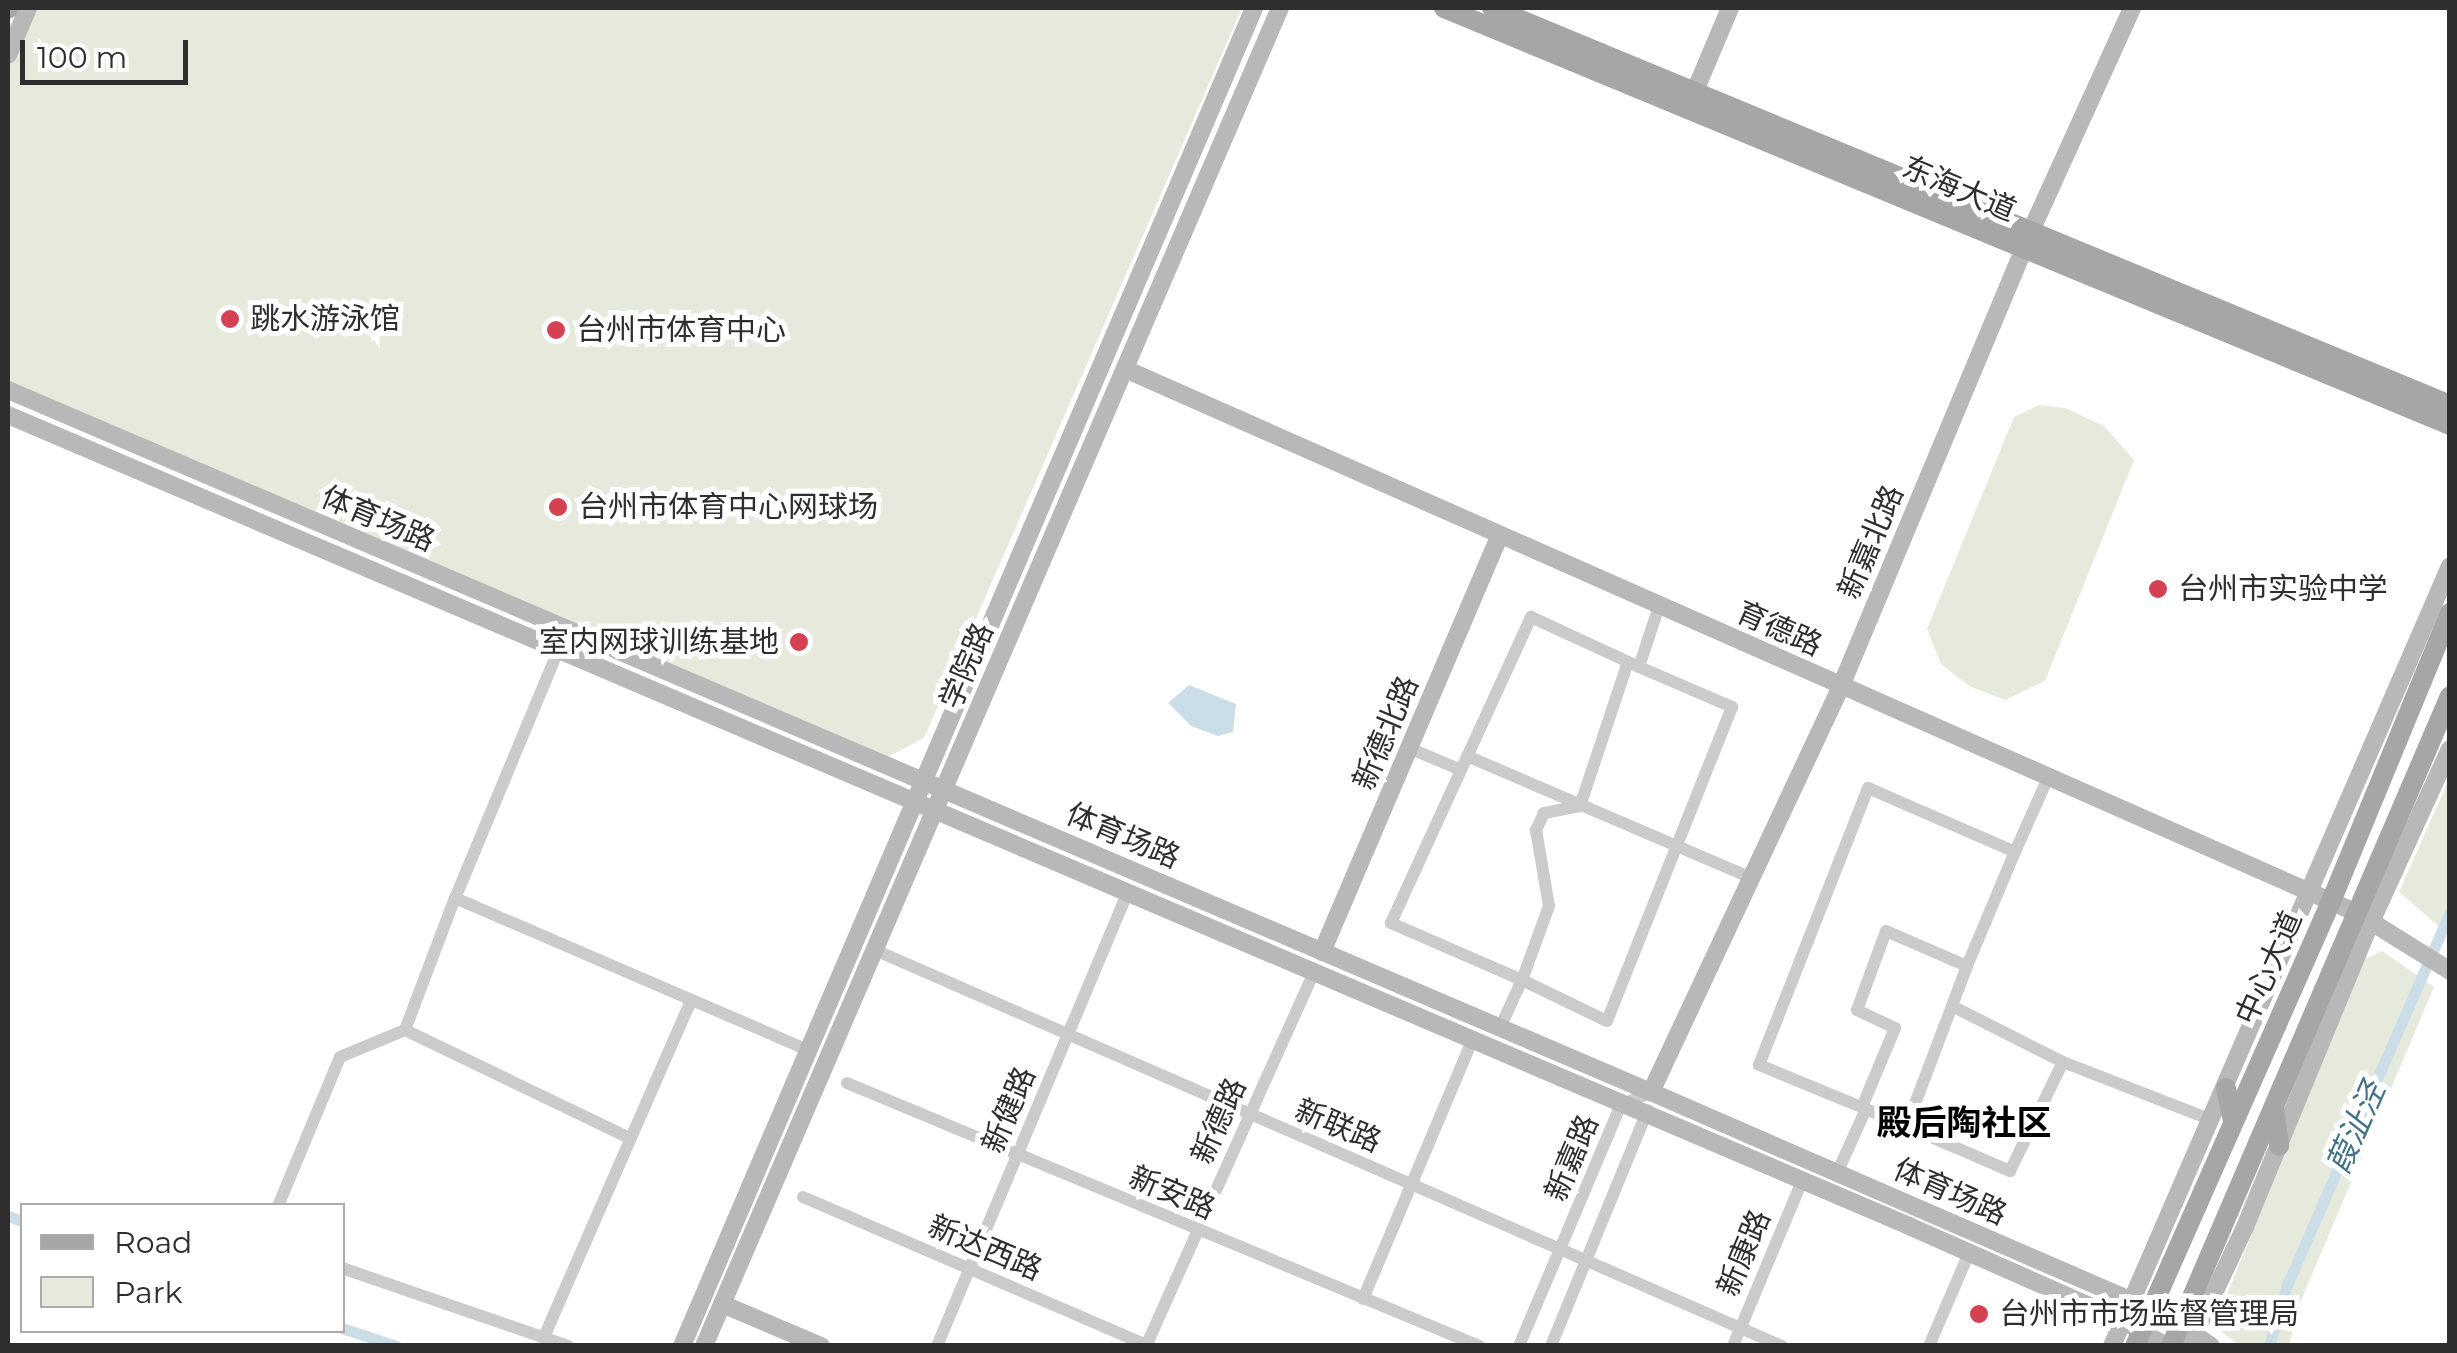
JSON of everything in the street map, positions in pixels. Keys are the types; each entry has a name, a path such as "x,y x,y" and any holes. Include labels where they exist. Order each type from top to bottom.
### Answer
{"main road":[{"path":"8,55 28,8"},
{"name":"学院路","path":"682,1346 1254,8"},
{"name":"学院路","path":"704,1346 1280,8"},
{"name":"东海大道","path":"1444,8 2442,407 2450,425"},
{"name":"东海大道","path":"1492,8 1694,92 2027,240"},
{"path":"1694,92 1730,8"},
{"name":"新嘉北路","path":"1651,1092 1840,686 2027,240 2132,8"},
{"name":"育德路","path":"1125,368 2364,918 2450,971"},
{"name":"体育场路","path":"8,390 1651,1092 2141,1306 2211,1346"},
{"path":"2442,407 2450,441"},
{"path":"8,415 1802,1181 2168,1346"},
{"name":"新德北路","path":"1322,952 1500,535"},
{"path":"2141,1306 2212,1120 2309,894 2423,653 2450,566"},
{"name":"中心大道","path":"2133,1332 2141,1306 2233,1122 2330,904 2423,653 2450,612"},
{"name":"中心大道","path":"2168,1346 2188,1334 2274,1107 2364,918 2449,698"},
{"path":"2188,1334 2279,1146 2364,918 2450,750"},
{"path":"2226,1088 2233,1122"},
{"path":"2274,1107 2279,1146"},
{"path":"722,1304 821,1346"},
{"path":"2112,1346 2133,1332"}],"street":[{"path":"1580,806 1659,606"},
{"path":"1531,616 1732,707 1607,1021 1391,923 1467,756 1531,616"},
{"path":"279,1203 340,1058 405,1030 455,898 558,651"},
{"path":"1409,748 1461,770"},
{"path":"1467,756 1751,878"},
{"path":"1907,1125 1966,966 2048,778"},
{"path":"2014,852 1868,788 1760,1065 2010,1171 2064,1062"},
{"path":"1500,1028 1549,906 1536,830 1544,813 1580,806"},
{"name":"新健路","path":"938,1346 1128,893"},
{"path":"455,898 808,1050"},
{"path":"1837,1173 1895,1028 1857,1010 1886,932 1966,966"},
{"name":"新联路","path":"875,950 1782,1346"},
{"name":"新德路","path":"1146,1345 1314,972"},
{"path":"544,1337 691,1000"},
{"path":"1952,1006 2064,1062 2212,1120"},
{"path":"405,1030 630,1138"},
{"path":"1363,1299 1472,1041"},
{"name":"新安路","path":"847,1083 1478,1346"},
{"name":"新嘉路","path":"1519,1346 1622,1105 1651,1092"},
{"name":"新嘉路","path":"1551,1346 1646,1115 1651,1092"},
{"name":"新康路","path":"1733,1346 1802,1181"},
{"name":"新达西路","path":"803,1197 1146,1345"},
{"path":"1928,1346 1968,1253"},
{"path":"345,1269 568,1346"}],"green space":[{"name":"台州市体育中心","path":"34,8 1242,8 924,738 870,766 8,389 8,70"},
{"path":"2039,405 2065,408 2104,426 2134,460 2045,681 2005,700 1969,686 1941,664 1927,629 2014,417"},
{"path":"2449,779 2449,935 2399,892"},
{"path":"2382,951 2434,987 2299,1305 2289,1345 2239,1345 2214,1326 2365,959"}],"water":[{"path":"1189,685 1236,704 1233,732 1218,736 1191,726 1168,703"}],"waterway":[{"name":"葭沚泾","path":"2269,1346 2287,1285 2450,912"},
{"path":"8,1216 20,1220"},
{"path":"345,1329 396,1346"}],"place":[{"name":"跳水游泳馆","path":"230,319"},
{"name":"台州市体育中心","path":"556,330"},
{"name":"台州市体育中心网球场","path":"558,507"},
{"name":"台州市实验中学","path":"2158,589"},
{"name":"室内网球训练基地","path":"799,642"},
{"name":"台州市市场监督管理局","path":"1979,1314"}],"district":[{"name":"殿后陶社区","path":"1964,1123"}]}
